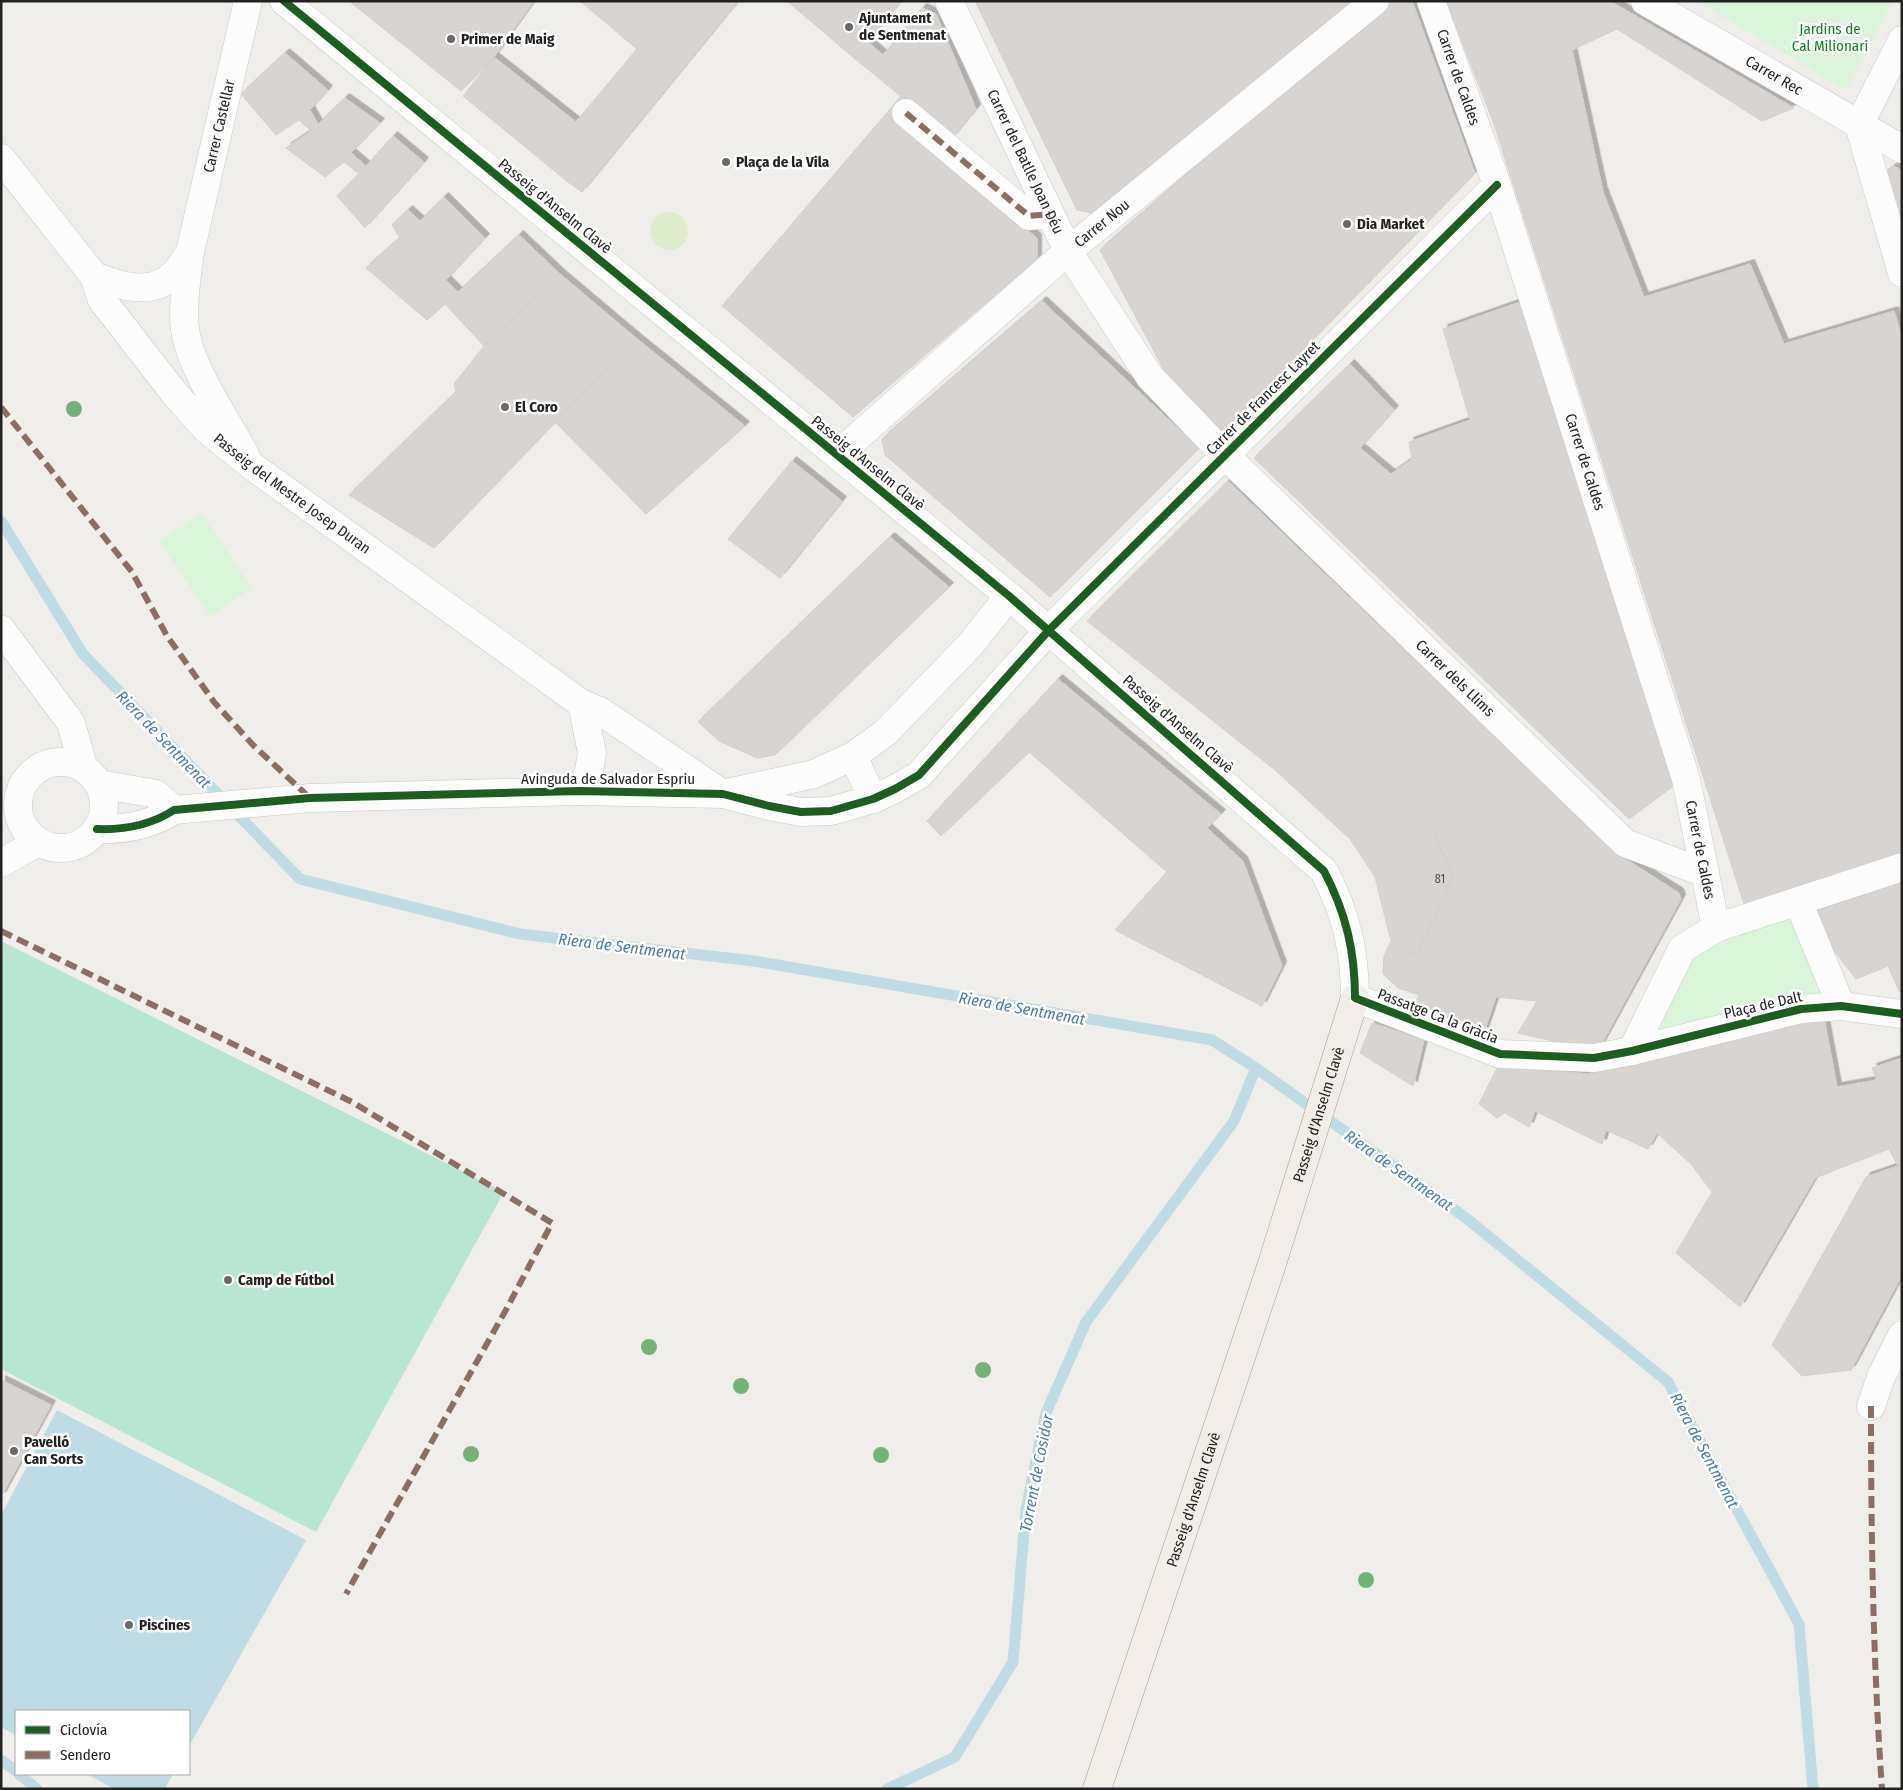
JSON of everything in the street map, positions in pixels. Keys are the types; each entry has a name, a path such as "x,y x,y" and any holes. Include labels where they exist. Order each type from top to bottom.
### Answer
{"main road":[{"name":"Passeig d'Anselm Clavè","path":"1097,1789 1271,1268 1355,998"}],"street":[{"name":"Carrer Castellar","path":"248,1 190,252 186,282 185,329 195,364 252,466"},
{"name":"Passeig d'Anselm Clavè","path":"284,1 1009,596 1324,871 1338,897 1350,935 1355,977 1355,998"},
{"name":"Carrer del Batlle Joan Déu","path":"949,1 1068,251 1150,377 1224,454"},
{"name":"Carrer Nou","path":"837,455 1068,251 1375,1"},
{"name":"Carrer de Caldes","path":"1431,1 1497,185 1686,779 1716,928"},
{"name":"Carrer Rec","path":"1645,1 1902,149"},
{"path":"1902,40 1859,125 1902,273"},
{"path":"906,114 1029,216 1050,214"},
{"name":"Passeig del Mestre Josep Duran","path":"1,158 94,276 102,300 174,394 205,428 252,466 582,704 600,711 723,794"},
{"name":"Carrer de Francesc Layret","path":"1049,630 1224,454 1497,185"},
{"path":"94,276 120,286 136,288 157,286 174,275 190,252"},
{"name":"Carrer dels Llims","path":"1224,454 1625,843 1705,873"},
{"name":"Avinguda de Salvador Espriu","path":"723,794 814,774 853,756 885,733 970,645 1009,596"},
{"path":"1,629 71,723 92,777 104,798 97,828 84,841 65,848 53,848 38,842 10,806 27,777 40,766 55,761 75,764 92,777 156,794 174,810"},
{"name":"Avinguda de Salvador Espriu","path":"97,828 119,830 160,819 174,810 310,798 580,791 723,794 801,812 832,810 873,799 896,789 919,775 1049,630"},
{"path":"580,791 589,770 592,753 582,704"},
{"path":"853,756 873,799"},
{"path":"1,863 38,842"},
{"path":"1632,1051 1682,949 1716,928 1902,867"},
{"path":"1798,901 1841,1006"},
{"name":"Passatge Ca la Gràcia","path":"1355,998 1500,1054 1594,1058 1632,1051"},
{"name":"Plaça de Dalt","path":"1632,1051 1801,1009 1841,1006 1902,1014"},
{"path":"1871,1406 1881,1377 1902,1334"}],"green space":[{"name":"Jardins de Cal Milionari","path":"1697,1 1893,1 1846,90"},
{"path":"669,212 683,217 688,231 683,245 669,250 655,245 650,231 655,217"},
{"path":"202,513 252,588 210,616 159,541"},
{"path":"1793,913 1826,995 1653,1032 1689,957"},
{"name":"Camp de Fútbol","path":"1,941 504,1192 316,1532 1,1369"}],"water":[{"name":"Piscines","path":"57,1410 306,1540 190,1744 190,1710 15,1710 15,1734 1,1727 1,1515"},
{"path":"89,1775 172,1775 165,1789 114,1789"}],"building":[{"path":"349,1 390,1 374,21"},
{"name":"Primer de Maig","path":"390,1 534,1 494,57 461,91 374,21"},
{"path":"580,1 738,1 582,192 463,96 494,57 576,122 637,49"},
{"path":"787,1 809,1 800,12"},
{"name":"Ajuntament de Sentmenat","path":"809,1 901,1 854,58 800,12"},
{"path":"975,1 1358,1 1092,213 1077,210"},
{"path":"1386,1 1412,1 1475,173 1223,432 1164,370 1100,250"},
{"path":"1446,1 1610,1 1794,108 1762,121 1617,29 1572,50 1603,192 1644,297 1750,264 1784,344 1894,311 1902,337 1902,853 1745,907 1494,124"},
{"path":"922,8 936,14 976,109 952,138 854,58 868,42 883,55"},
{"path":"285,53 328,90 310,110 318,124 345,98 380,123 351,153 366,166 393,136 424,162 365,228 337,196 359,174 344,162 325,177 286,148 311,131 299,120 276,135 241,94"},
{"path":"901,96 913,106 898,124 886,114"},
{"path":"886,114 1037,238 1037,259 853,417 722,306"},
{"path":"1894,166 1902,171 1902,238 1883,175"},
{"path":"444,197 485,238 446,280 458,292 519,235 560,274 484,346 445,304 427,320 366,268 400,238 392,225 408,210 420,221"},
{"name":"El Coro","path":"560,274 636,338 434,548 349,495 456,392 454,384 484,346"},
{"path":"1042,301 1199,448 1050,597 885,455 882,439"},
{"path":"1520,302 1675,785 1629,819 1254,458 1350,364 1394,410 1360,448 1391,474 1412,459 1409,442 1470,420 1443,329"},
{"path":"636,338 745,426 646,514 555,422"},
{"path":"792,461 842,501 780,578 728,539"},
{"path":"1228,481 1616,853 1679,893 1681,899 1601,1045 1587,1049 1518,1033 1537,1001 1496,997 1484,1032 1414,1005 1419,995 1398,988 1383,974 1384,956 1391,941 1416,955 1454,877 1430,825 1375,877 1350,839 1275,770 1087,621"},
{"path":"890,537 949,587 775,755 757,758 719,741 698,722"},
{"path":"1058,679 1221,814 1207,828 1243,861 1282,966 1262,1006 1115,930 1167,872 1029,752 941,836 927,821"},
{"path":"1430,825 1454,877 1416,955 1391,941 1375,877"},
{"path":"1902,881 1902,992 1899,991 1888,966 1856,979 1829,944 1812,913"},
{"path":"1824,1018 1837,1087 1877,1080 1872,1068 1902,1058 1902,1275 1851,1370 1802,1376 1772,1345 1866,1177 1898,1166 1889,1149 1815,1178 1740,1307 1676,1253 1712,1192 1691,1164 1657,1133 1648,1149 1606,1130 1602,1144 1535,1111 1529,1127 1505,1113 1497,1118 1479,1104 1498,1066 1588,1074 1729,1036"},
{"path":"1372,1023 1424,1040 1413,1086 1360,1053"},
{"name":"Pavelló Can Sorts","path":"1,1380 51,1405 1,1497"}],"waterway":[{"name":"Riera de Sentmenat","path":"1,521 83,654 300,879 520,934 754,961 1212,1040 1256,1068 1466,1218 1668,1382 1799,1624 1813,1789"},
{"name":"Torrent de Cosidor","path":"887,1789 955,1757 1013,1662 1026,1509 1046,1413 1086,1322 1234,1121 1256,1068"},
{"name":"Torrent de Cosidor","path":"1,1760 15,1770"},
{"name":"Torrent de Cosidor","path":"20,1775 37,1789"}],"marked path":[{"path":"906,113 1029,216 1050,214"},
{"path":"1,407 132,572 167,636 214,702 253,745 310,798"},
{"path":"1,931 352,1102 552,1223 507,1308 346,1594"},
{"path":"1871,1406 1873,1598 1882,1789"}],"cycle path":[{"path":"284,1 1009,596 1324,871 1338,902 1348,933 1355,981 1355,998 1500,1054 1594,1058 1632,1051 1801,1009 1841,1006 1902,1014"},
{"path":"97,829 137,826 174,810 310,798 580,791 723,794 801,812 831,811 873,799 895,789 919,775 1049,630 1497,185"}],"place":[{"name":"Ajuntament de Sentmenat","path":"849,27"},
{"name":"Primer de Maig","path":"451,39"},
{"name":"Plaça de la Vila","path":"726,162"},
{"name":"Dia Market","path":"1347,224"},
{"name":"El Coro","path":"505,407"},
{"name":"Camp de Fútbol","path":"228,1280"},
{"name":"Pavelló Can Sorts","path":"14,1451"},
{"name":"Piscines","path":"129,1625"}]}
